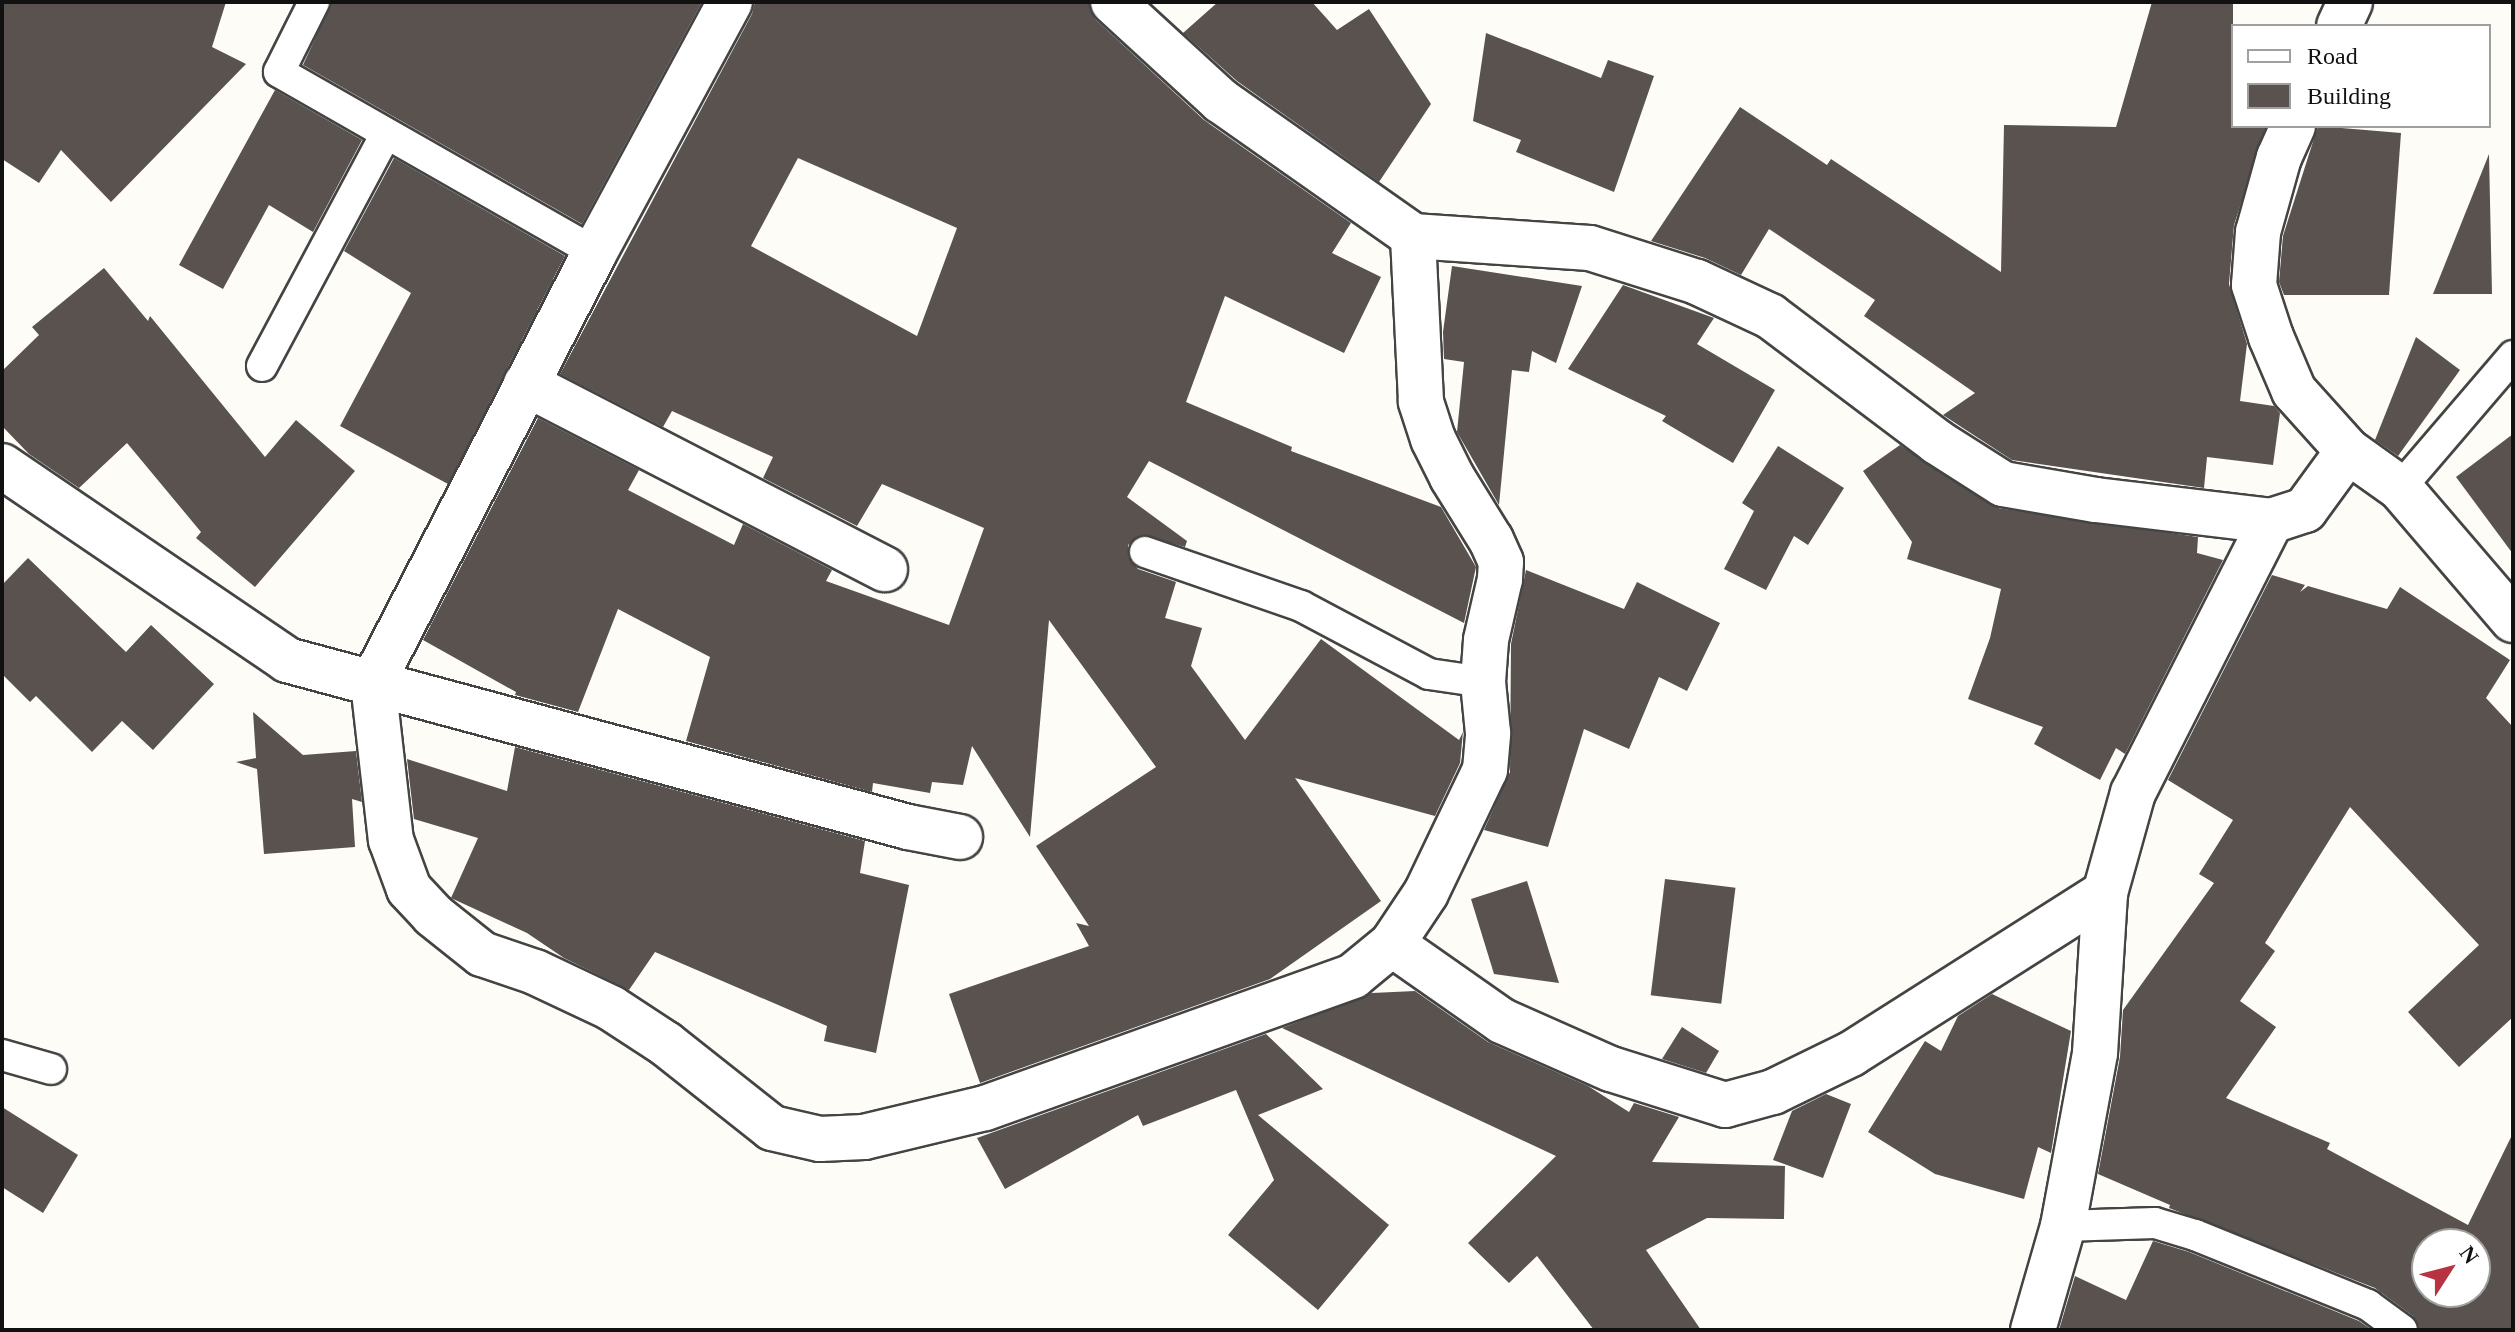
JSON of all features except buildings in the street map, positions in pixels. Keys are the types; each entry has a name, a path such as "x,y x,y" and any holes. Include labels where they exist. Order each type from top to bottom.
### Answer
{"street":[{"path":"730,2 595,252 373,683 391,840 409,889 433,915 482,954 535,972 611,1008 666,1044 772,1128 820,1139 864,1137 985,1108 1353,976 1392,944 1426,893 1485,770 1488,733 1483,682 1486,640 1501,562 1433,439 1421,401 1413,236"},
{"path":"1113,2 1221,101 1413,236 1590,248 1697,282 1770,316 1937,442 2003,484 2096,500 2271,521 2305,510 2348,451"},
{"path":"2340,24 2350,2"},
{"path":"2292,128 2279,157 2258,232 2254,285 2271,337 2294,391 2348,451 2400,488 2513,620"},
{"path":"526,384 885,569"},
{"path":"2,466 287,660 333,675 373,683 908,827 960,837"},
{"path":"2033,1330 2063,1226 2095,1053 2105,893 2133,793 2271,521"},
{"path":"1392,944 1502,1021 1611,1069 1725,1105 1773,1092 1851,1054 2105,893"}],"lane":[{"path":"314,2 279,72 595,252"},
{"path":"262,366 386,134"},
{"path":"2400,488 2513,356"},
{"path":"1145,552 1301,606 1429,674 1483,682"},
{"path":"2,1055 51,1069"},
{"path":"2063,1226 2155,1223 2195,1235 2368,1305 2402,1330"}]}
